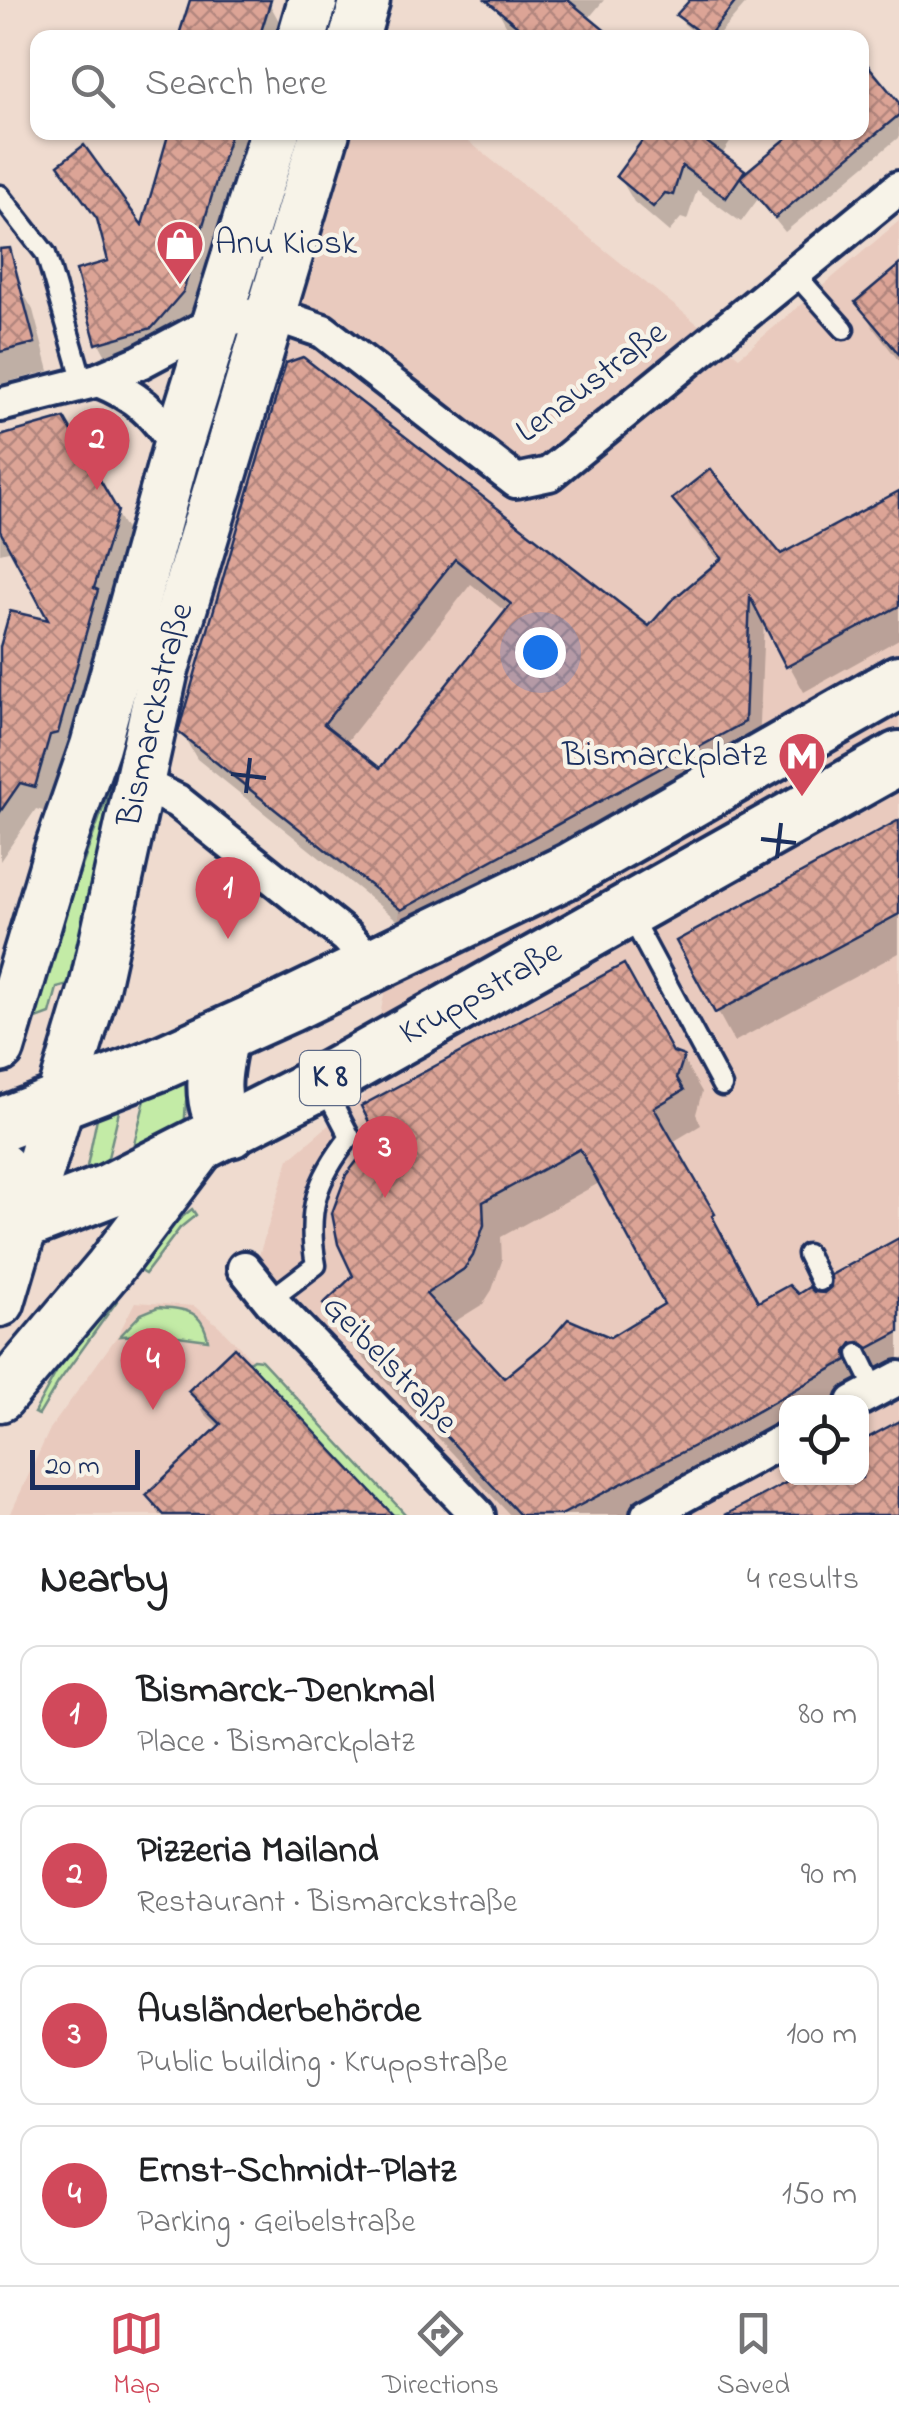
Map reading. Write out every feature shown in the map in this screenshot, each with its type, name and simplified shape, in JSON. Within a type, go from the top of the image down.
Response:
[{"type":"main road","points":[[304,30],[313,0]]},
{"type":"main road","points":[[356,30],[365,0]]},
{"type":"main road","name":"Bismarckstraße","points":[[0,1048],[95,746],[178,448],[272,140]]},
{"type":"main road","name":"Bismarckstraße","points":[[0,1302],[11,1228],[60,1102],[100,964],[164,668],[323,140]]},
{"type":"main road","name":"Kruppstraße","points":[[0,1124],[138,1073],[222,1036],[570,870],[899,682]]},
{"type":"main road","name":"Kruppstraße","points":[[11,1228],[110,1190],[322,1082],[899,758]]},
{"type":"main road","points":[[0,934],[58,854]]},
{"type":"main road","points":[[0,1397],[216,1138],[214,1097],[222,1036]]},
{"type":"main road","points":[[0,1168],[10,1185],[11,1228]]},
{"type":"street","name":"Lenaustraße","points":[[270,313],[323,330],[516,481],[549,474],[899,188]]},
{"type":"street","points":[[0,405],[90,381],[140,362],[219,320],[270,313]]},
{"type":"street","points":[[90,381],[144,404],[164,424],[178,448]]},
{"type":"street","points":[[138,782],[178,801],[334,926],[373,965]]},
{"type":"street","name":"Geibelstraße","points":[[244,1268],[270,1300],[478,1515]]},
{"type":"street","points":[[648,1515],[779,1444]]},
{"type":"lane","points":[[0,195],[46,254],[90,381]]},
{"type":"lane","points":[[796,274],[844,329]]},
{"type":"lane","points":[[629,913],[722,1086]]},
{"type":"lane","points":[[270,1300],[316,1265],[312,1244],[314,1199],[326,1168],[350,1138],[322,1082]]},
{"type":"lane","points":[[807,1254],[820,1281]]},
{"type":"lane","points":[[858,1354],[876,1390]]},
{"type":"shaded area","points":[[346,140],[467,140],[739,357],[899,221],[899,1515],[490,1515],[256,1265],[289,1159],[365,1094],[400,911],[176,730],[241,417],[274,309]]},
{"type":"shaded area","points":[[135,1302],[194,1306],[219,1326],[403,1515],[10,1515],[50,1429],[118,1335]]},
{"type":"green space","points":[[117,769],[121,777],[80,982],[57,988],[50,1014],[26,1023]]},
{"type":"green space","points":[[197,1078],[186,1101],[184,1131],[131,1155],[146,1096]]},
{"type":"green space","points":[[120,1107],[106,1166],[85,1176],[97,1118]]},
{"type":"green space","points":[[192,1209],[196,1215],[180,1228],[145,1274],[133,1267],[171,1226]]},
{"type":"green space","points":[[116,1296],[117,1301],[39,1415],[34,1413],[65,1356]]},
{"type":"green space","points":[[158,1307],[197,1316],[208,1340],[163,1334],[120,1336],[141,1314]]},
{"type":"green space","points":[[261,1360],[406,1515],[393,1515],[249,1362]]},
{"type":"building","points":[[190,0],[271,0],[262,30],[181,30]]},
{"type":"building","points":[[486,0],[568,0],[604,30],[522,30]]},
{"type":"building","points":[[690,0],[737,0],[713,30],[696,30],[676,15]]},
{"type":"building","points":[[869,67],[899,103],[899,115],[869,140]]},
{"type":"building","points":[[167,140],[229,140],[183,292],[152,328],[96,344],[76,270],[108,261],[97,219],[58,165],[84,145],[142,225]]},
{"type":"building","points":[[643,140],[704,140],[745,170],[726,198],[682,166],[673,195],[665,193],[653,207],[616,176]]},
{"type":"building","points":[[784,140],[869,140],[775,218],[740,177]]},
{"type":"building","points":[[10,248],[35,343],[0,352],[0,249]]},
{"type":"building","points":[[899,265],[899,354],[855,302]]},
{"type":"building","points":[[303,357],[649,626],[670,602],[722,558],[672,499],[710,469],[781,554],[899,491],[899,606],[786,667],[750,597],[745,722],[401,910],[178,732],[286,363]],"holes":[[[455,559],[511,604],[380,768],[324,724]]]},
{"type":"building","points":[[64,418],[118,511],[94,588],[98,590],[58,733],[50,735],[35,787],[20,783],[0,812],[0,647],[10,611],[48,620],[0,531],[0,436]]},
{"type":"building","points":[[899,820],[899,914],[715,1013],[676,941]]},
{"type":"building","points":[[624,964],[673,1052],[684,1056],[677,1078],[684,1090],[654,1108],[715,1214],[712,1216],[758,1302],[789,1285],[798,1294],[809,1287],[824,1293],[831,1287],[831,1275],[899,1238],[899,1332],[869,1348],[860,1342],[852,1343],[846,1352],[847,1360],[786,1395],[779,1395],[779,1399],[719,1433],[561,1515],[520,1515],[323,1304],[353,1276],[338,1244],[332,1213],[346,1175],[360,1157],[380,1144],[361,1106]],"holes":[[[580,1149],[664,1304],[610,1337],[568,1319],[548,1342],[504,1378],[426,1294],[464,1269],[473,1256],[484,1225],[483,1202]]]},
{"type":"building","points":[[234,1347],[393,1515],[164,1515],[146,1495],[221,1424],[188,1391]]},
{"type":"building","points":[[899,1421],[899,1515],[725,1515],[782,1485],[869,1485],[869,1437]]},
{"type":"place","name":"Anu Kiosk","points":[[180,286]]},
{"type":"place","name":"Pizzeria Mailand","points":[[97,490]]},
{"type":"place","name":"Bismarckplatz","points":[[802,798]]},
{"type":"place","name":"Bismarck-Denkmal","points":[[228,939]]},
{"type":"place","name":"Ausländerbehörde","points":[[385,1198]]},
{"type":"place","name":"Ernst-Schmidt-Platz","points":[[153,1410]]}]
